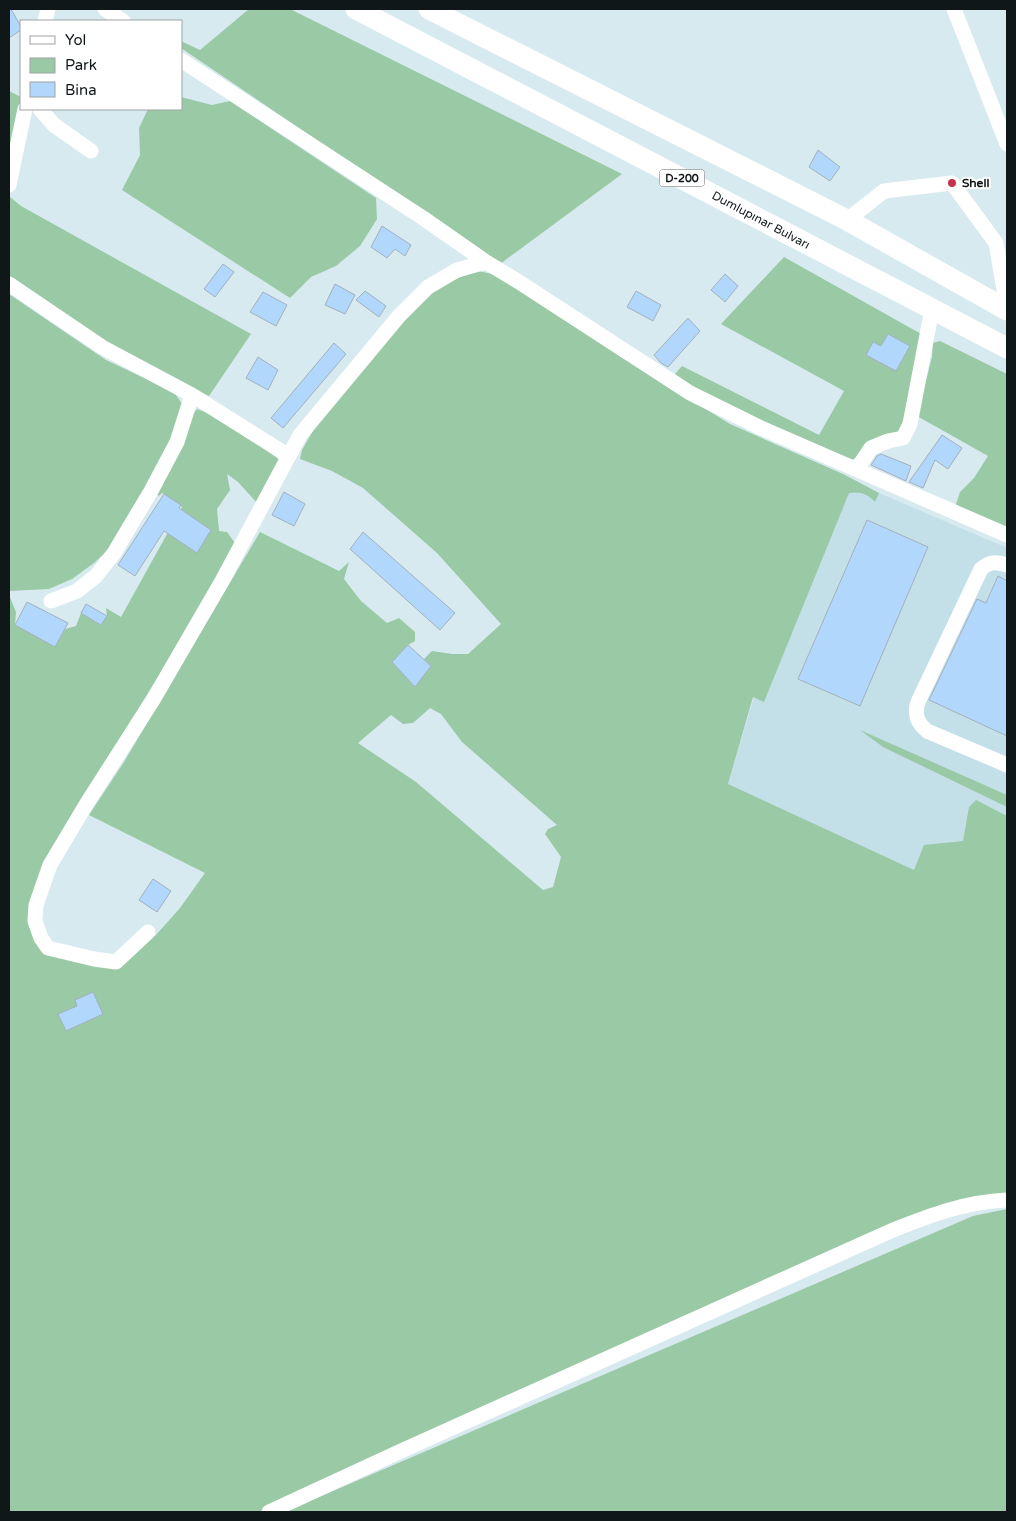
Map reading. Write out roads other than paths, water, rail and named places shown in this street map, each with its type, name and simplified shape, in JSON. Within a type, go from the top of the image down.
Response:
[{"type":"highway","name":"Dumlupınar Bulvarı","points":[[356,9],[1007,348]]},
{"type":"highway","points":[[429,9],[847,220],[1007,308]]},
{"type":"street","points":[[105,9],[122,20]]},
{"type":"street","points":[[954,9],[1007,144]]},
{"type":"street","points":[[182,61],[423,218],[486,262],[690,393],[759,427],[1007,535]]},
{"type":"street","points":[[9,185],[25,110]]},
{"type":"street","points":[[41,110],[54,125],[91,151]]},
{"type":"street","points":[[847,220],[884,191],[952,183],[996,243],[1007,308]]},
{"type":"street","points":[[148,932],[116,962],[74,955],[48,948],[41,938],[36,921],[36,905],[50,866],[87,802],[153,700],[222,581],[300,435],[399,316],[428,287],[457,270],[486,262]]},
{"type":"street","points":[[9,284],[102,348],[192,395],[289,456]]},
{"type":"street","points":[[857,469],[871,448],[888,441],[903,438],[910,424],[932,309]]},
{"type":"street","points":[[51,601],[77,590],[90,581],[114,553],[151,491],[177,442],[192,395]]},
{"type":"street","points":[[1007,565],[988,562],[981,568],[918,702],[916,710],[917,719],[927,731],[1007,765]]},
{"type":"street","points":[[269,1512],[893,1230],[966,1204],[1007,1200]]},
{"type":"place","name":"Shell","points":[[952,183]]}]
